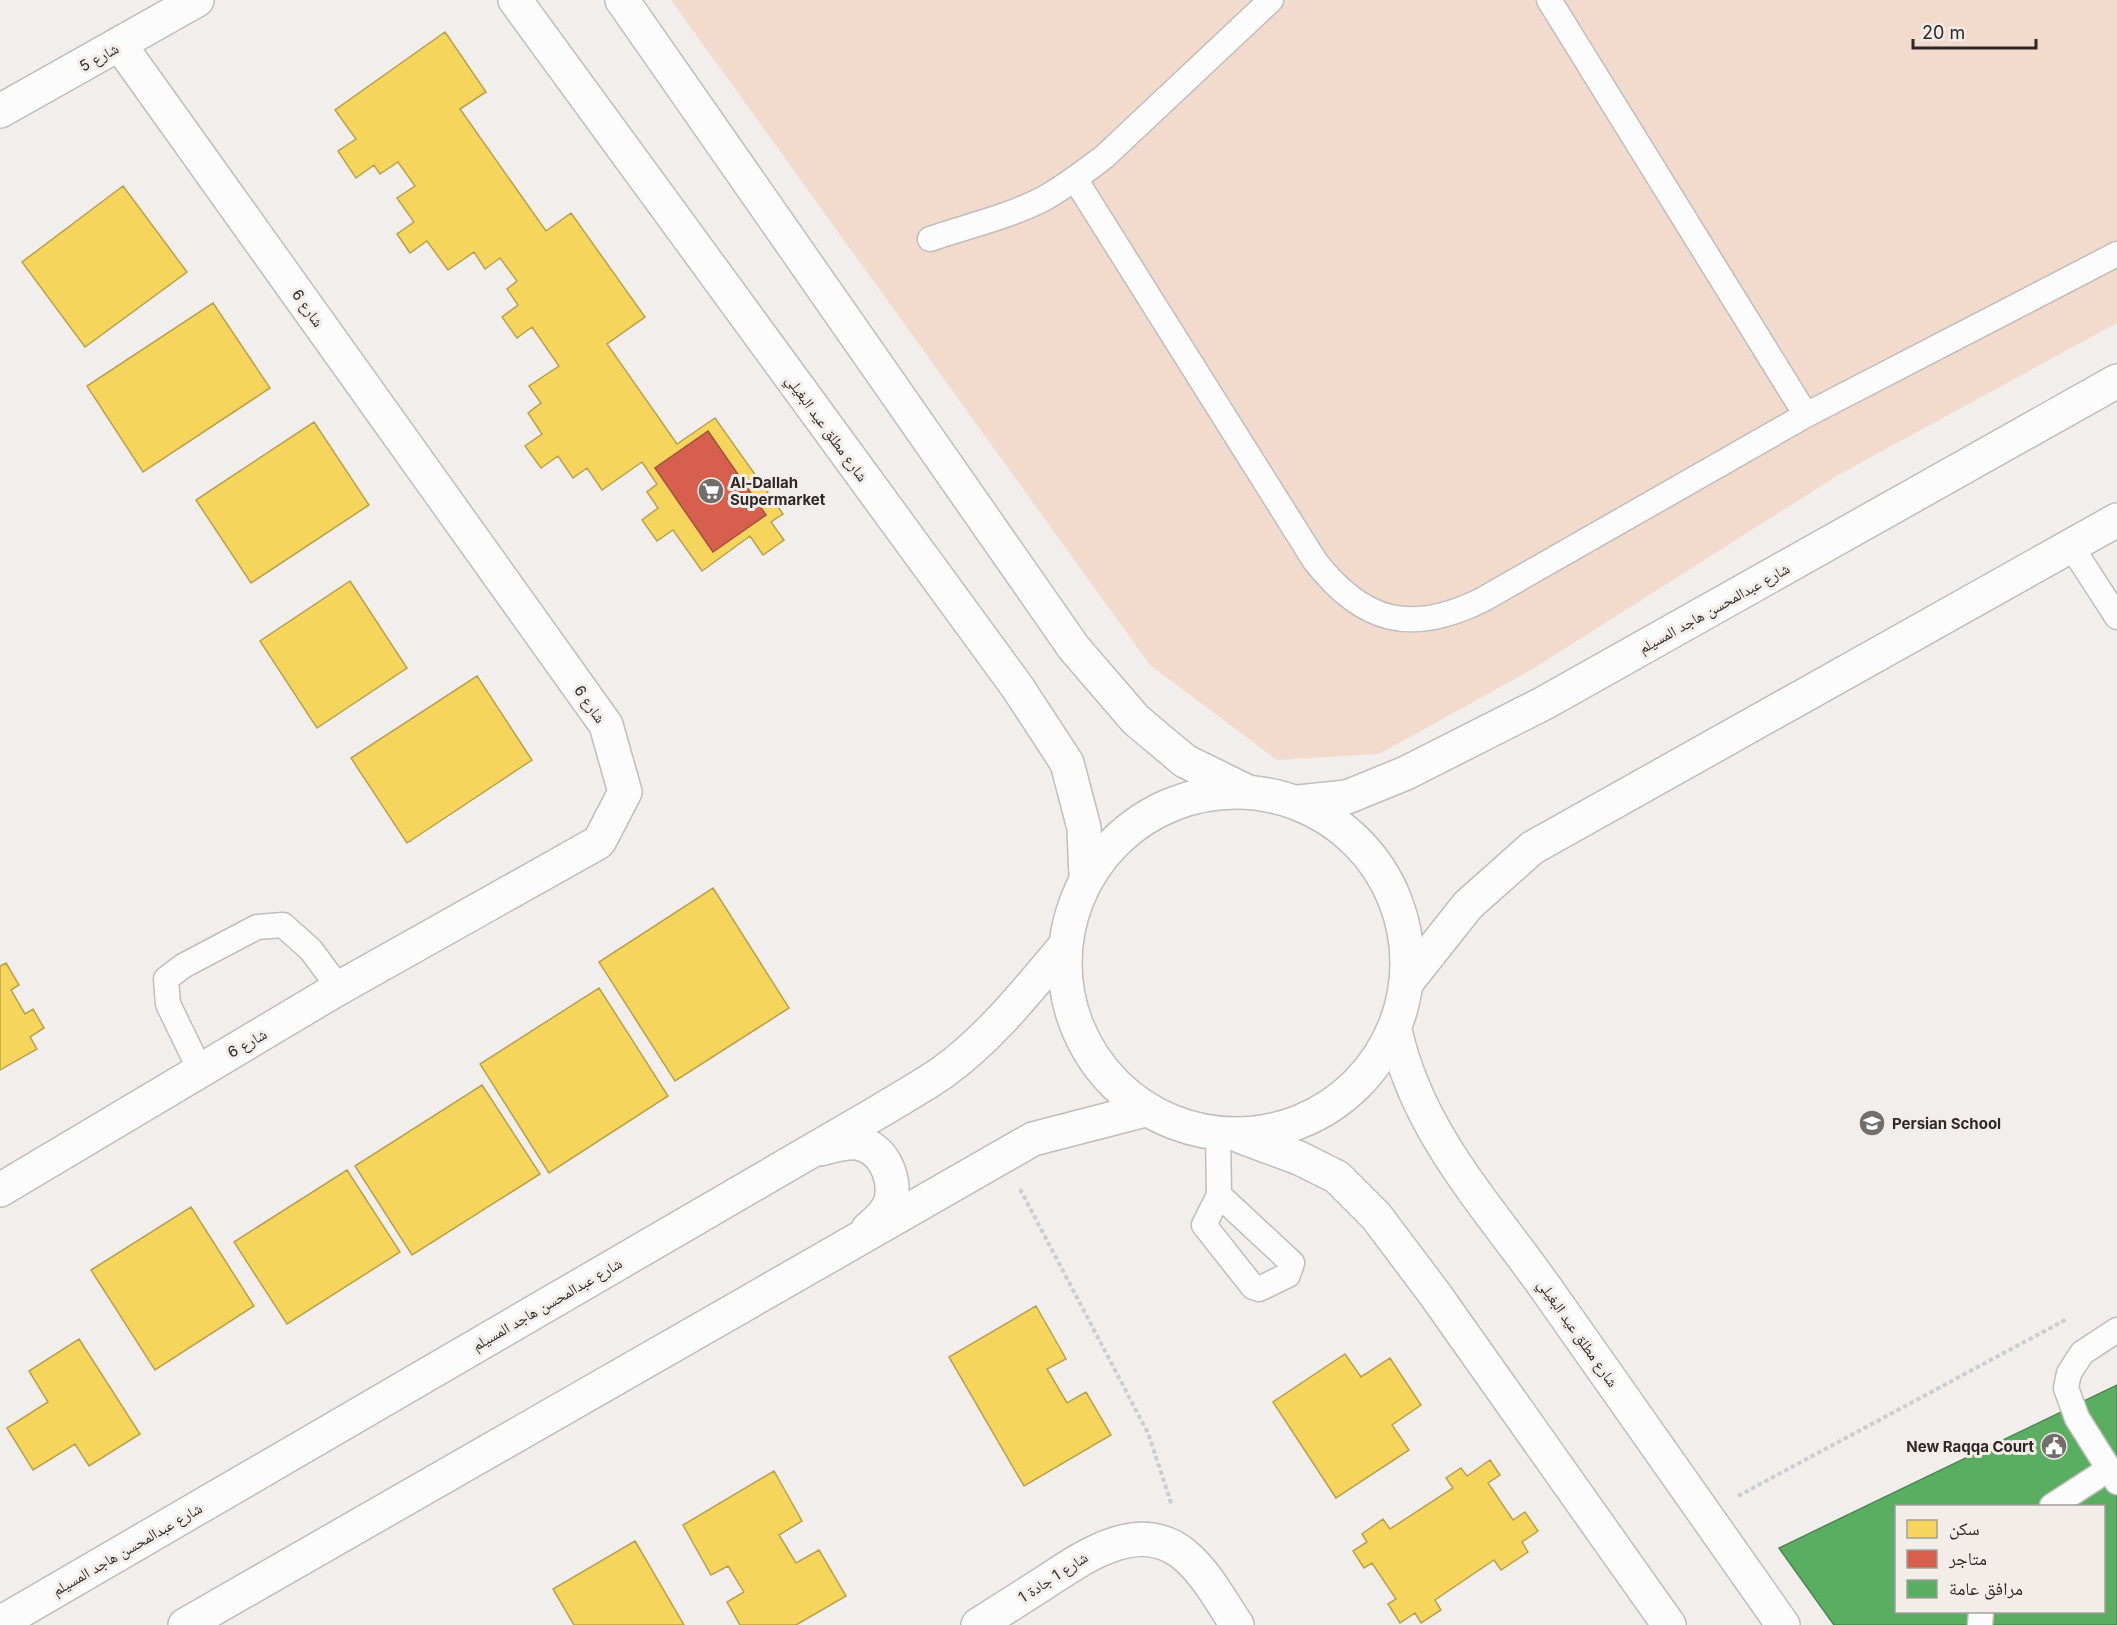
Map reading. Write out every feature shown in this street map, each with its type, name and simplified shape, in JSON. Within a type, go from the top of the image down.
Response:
[{"type":"street","name":"شارع 5","points":[[0,111],[197,0]]},
{"type":"street","name":"شارع مطلق عيد البغيلي","points":[[515,0],[1018,688],[1067,763],[1084,828],[1086,878]]},
{"type":"street","points":[[622,0],[1074,648],[1136,720],[1185,761],[1246,791]]},
{"type":"street","name":"شارع 6","points":[[0,1190],[339,988],[599,842],[625,792],[606,725],[120,45]]},
{"type":"street","name":"شارع عبدالمحسن هاجد المسيلم","points":[[1298,802],[1347,797],[1406,773],[1516,717],[2117,381]]},
{"type":"street","points":[[1407,982],[1468,905],[1532,848],[2117,520]]},
{"type":"street","points":[[1230,1135],[1289,1128],[1334,1106],[1370,1072],[1395,1030],[1407,982],[1404,926],[1383,874],[1346,831],[1298,802],[1246,791],[1198,795],[1153,812],[1115,840],[1086,878],[1072,912],[1064,947],[1067,995],[1082,1040],[1109,1080],[1145,1110],[1299,1158],[1337,1178],[1376,1216],[1434,1293],[1670,1625]]},
{"type":"street","name":"شارع عبدالمحسن هاجد المسيلم","points":[[0,1623],[942,1072],[973,1047],[1019,1001],[1064,947]]},
{"type":"street","name":"شارع مطلق عيد البغيلي","points":[[1395,1030],[1410,1083],[1443,1148],[1509,1235],[1783,1625]]},
{"type":"street","points":[[185,1625],[1034,1139],[1145,1110]]},
{"type":"street","points":[[807,1152],[859,1143],[874,1150],[887,1165],[892,1183],[891,1202],[882,1217],[846,1248]]},
{"type":"street","name":"شارع 1 جادة 1","points":[[978,1625],[1091,1552],[1123,1541],[1147,1540],[1166,1543],[1189,1558],[1237,1625]]},
{"type":"lane","points":[[930,239],[1009,213],[1043,199],[1075,179],[1104,157],[1271,0]]},
{"type":"lane","points":[[1549,0],[1806,415]]},
{"type":"lane","points":[[1075,179],[1315,561],[1335,586],[1360,606],[1390,617],[1422,620],[1454,614],[1806,415],[2117,254]]},
{"type":"lane","points":[[2071,546],[2117,616]]},
{"type":"lane","points":[[200,1070],[168,1004],[166,979],[183,966],[257,927],[284,925],[311,950],[339,988]]},
{"type":"lane","points":[[1219,1195],[1230,1135]]},
{"type":"lane","points":[[2054,1505],[2113,1475],[2077,1418],[2066,1388],[2068,1373],[2082,1353],[2117,1330]]},
{"type":"path","points":[[1003,1156],[1148,1433],[1189,1558]]},
{"type":"path","points":[[1706,1514],[2075,1315]]},
{"type":"shaded area","points":[[671,0],[2117,0],[2117,323],[1840,474],[1531,670],[1379,754],[1277,760],[1150,665]]},
{"type":"building: سكن","points":[[445,32],[486,92],[460,109],[546,231],[571,213],[645,317],[607,344],[677,444],[715,418],[783,514],[771,522],[784,540],[763,555],[750,536],[702,571],[673,530],[657,541],[642,520],[658,508],[647,492],[657,484],[642,462],[602,490],[587,468],[573,478],[558,456],[541,468],[525,446],[542,434],[528,413],[541,403],[529,386],[559,366],[532,327],[517,338],[502,317],[518,305],[507,289],[517,281],[500,258],[485,269],[474,252],[448,270],[427,241],[410,253],[397,234],[414,222],[397,198],[415,186],[398,162],[380,174],[374,165],[356,178],[338,151],[356,139],[335,110]]},
{"type":"building: سكن","points":[[123,186],[187,272],[85,347],[22,262]]},
{"type":"building: سكن","points":[[213,303],[270,388],[143,472],[87,386]]},
{"type":"building: سكن","points":[[314,422],[369,505],[251,583],[196,500]]},
{"type":"building: سكن","points":[[350,581],[407,668],[317,728],[260,641]]},
{"type":"building: سكن","points":[[477,676],[532,760],[407,843],[351,758]]},
{"type":"building: سكن","points":[[713,888],[789,1008],[675,1081],[599,962]]},
{"type":"building: سكن","points":[[6,963],[19,985],[11,990],[25,1014],[33,1009],[44,1028],[30,1037],[37,1049],[0,1070],[0,966]]},
{"type":"building: سكن","points":[[599,988],[668,1096],[549,1173],[480,1064]]},
{"type":"building: سكن","points":[[482,1085],[540,1174],[412,1255],[355,1166]]},
{"type":"building: سكن","points":[[347,1170],[400,1252],[287,1324],[234,1242]]},
{"type":"building: سكن","points":[[191,1207],[254,1306],[155,1370],[91,1270]]},
{"type":"building: سكن","points":[[1036,1306],[1066,1359],[1047,1369],[1067,1403],[1086,1392],[1111,1435],[1024,1486],[949,1357]]},
{"type":"building: سكن","points":[[79,1339],[140,1434],[89,1466],[75,1444],[33,1470],[7,1428],[48,1402],[29,1371]]},
{"type":"building: سكن","points":[[1345,1354],[1361,1377],[1390,1358],[1421,1405],[1392,1425],[1409,1450],[1336,1498],[1273,1402]]},
{"type":"building: سكن","points":[[1490,1460],[1500,1475],[1488,1483],[1513,1520],[1525,1512],[1538,1531],[1522,1542],[1528,1552],[1501,1570],[1494,1560],[1435,1600],[1441,1610],[1421,1623],[1415,1613],[1400,1623],[1388,1604],[1396,1599],[1372,1563],[1364,1568],[1353,1551],[1367,1542],[1362,1534],[1383,1519],[1390,1529],[1453,1488],[1446,1478],[1461,1468],[1467,1476]]},
{"type":"building: سكن","points":[[774,1471],[802,1521],[779,1535],[796,1563],[819,1550],[846,1596],[796,1625],[740,1625],[727,1602],[744,1592],[728,1566],[711,1575],[683,1525]]},
{"type":"building: سكن","points":[[635,1541],[684,1625],[574,1625],[553,1589]]},
{"type":"building: متاجر","name":"Al-Dallah Supermarket","points":[[708,431],[766,515],[713,552],[655,468]]},
{"type":"building: مرافق عامة","name":"New Raqqa Court","points":[[2117,1385],[2117,1625],[1834,1625],[1779,1548]]},
{"type":"place","name":"Al-Dallah Supermarket","points":[[711,491]]},
{"type":"place","name":"Persian School","points":[[1872,1123]]},
{"type":"place","name":"New Raqqa Court","points":[[2054,1446]]}]
